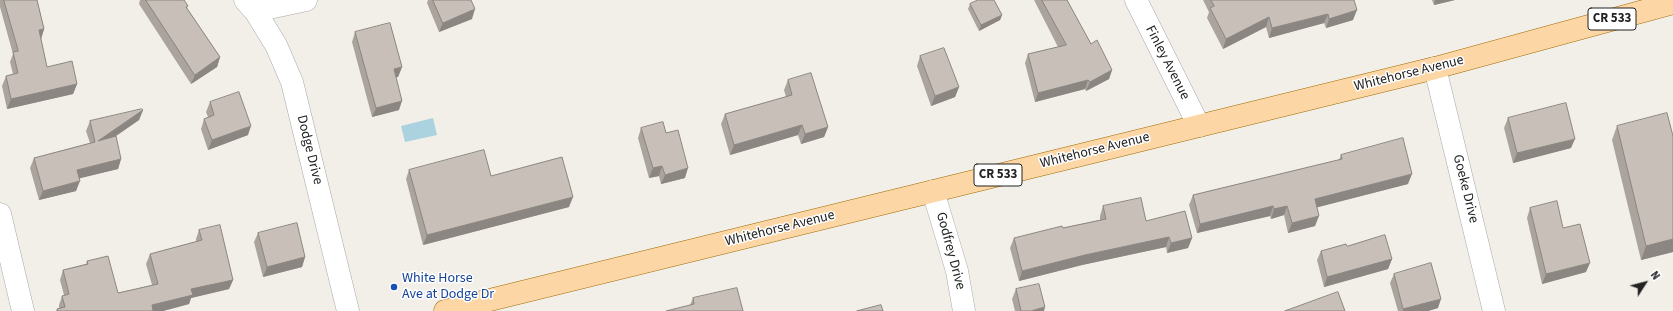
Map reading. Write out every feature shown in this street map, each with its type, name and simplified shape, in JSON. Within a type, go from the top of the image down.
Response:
[{"type":"main road","name":"Whitehorse Avenue","points":[[445,311],[1435,68],[1673,3]]},
{"type":"street","points":[[250,6],[306,0]]},
{"type":"street","name":"Finley Avenue","points":[[1136,0],[1199,126]]},
{"type":"street","name":"Dodge Drive","points":[[250,6],[276,45],[292,82],[348,311]]},
{"type":"street","name":"Goeke Drive","points":[[1435,68],[1494,311]]},
{"type":"street","name":"Godfrey Drive","points":[[933,191],[957,271],[964,311]]},
{"type":"street","points":[[0,214],[23,311]]},
{"type":"water","points":[[433,118],[437,135],[405,142],[401,126]]},
{"type":"building","points":[[4,0],[37,0],[44,29],[39,30],[47,67],[72,61],[77,84],[11,99],[6,76],[18,73],[13,52],[18,51]]},
{"type":"building","points":[[146,0],[184,0],[188,6],[186,7],[220,57],[195,75]]},
{"type":"building","points":[[433,0],[471,0],[475,9],[443,23]]},
{"type":"building","points":[[978,0],[994,0],[1002,15],[981,25],[970,4]]},
{"type":"building","points":[[1042,0],[1067,0],[1091,44],[1097,40],[1112,70],[1090,82],[1088,80],[1038,93],[1028,54],[1066,45]]},
{"type":"building","points":[[1211,0],[1354,0],[1357,10],[1329,19],[1328,14],[1272,28],[1269,17],[1226,39],[1210,8],[1214,6]]},
{"type":"building","points":[[390,23],[402,67],[394,69],[402,101],[376,108],[355,32]]},
{"type":"building","points":[[944,48],[959,87],[935,96],[920,56]]},
{"type":"building","points":[[811,73],[828,127],[805,134],[802,125],[734,145],[725,114],[792,95],[788,80]]},
{"type":"building","points":[[239,92],[251,126],[212,140],[204,119],[214,115],[210,102]]},
{"type":"building","points":[[1566,103],[1575,139],[1517,153],[1508,118]]},
{"type":"building","points":[[143,110],[98,141],[116,136],[121,159],[77,170],[80,181],[43,191],[34,158],[95,142],[90,121]]},
{"type":"building","points":[[1667,113],[1673,136],[1673,239],[1646,246],[1617,126]]},
{"type":"building","points":[[663,122],[666,133],[678,130],[688,168],[665,175],[662,166],[653,168],[641,128]]},
{"type":"building","points":[[1403,138],[1412,174],[1315,199],[1319,216],[1292,223],[1287,206],[1274,209],[1273,206],[1200,224],[1193,195],[1342,159],[1341,155]]},
{"type":"building","points":[[484,150],[491,176],[562,157],[573,197],[427,235],[409,170]]},
{"type":"building","points":[[1141,198],[1146,221],[1185,211],[1192,238],[1171,243],[1169,237],[1085,255],[1022,271],[1014,238],[1062,226],[1063,228],[1106,219],[1103,206]]},
{"type":"building","points":[[1557,201],[1563,228],[1580,224],[1590,263],[1546,274],[1530,208]]},
{"type":"building","points":[[297,223],[305,257],[267,267],[258,233]]},
{"type":"building","points":[[220,225],[233,280],[191,289],[193,295],[152,305],[153,311],[58,311],[57,309],[65,307],[62,296],[69,294],[63,270],[88,264],[87,261],[108,256],[118,293],[158,284],[150,254],[202,240],[199,230]]},
{"type":"building","points":[[1385,235],[1392,259],[1327,277],[1321,251],[1346,244],[1347,246]]},
{"type":"building","points":[[1431,263],[1441,299],[1403,309],[1394,274]]},
{"type":"building","points":[[1039,284],[1045,307],[1031,311],[1021,311],[1016,289]]},
{"type":"building","points":[[737,288],[743,311],[666,311],[694,304],[693,298]]},
{"type":"building","points":[[1338,292],[1345,311],[1285,311]]},
{"type":"building","points":[[881,305],[883,311],[857,311]]},
{"type":"place","name":"White Horse Ave at Dodge Dr","points":[[394,287]]}]
